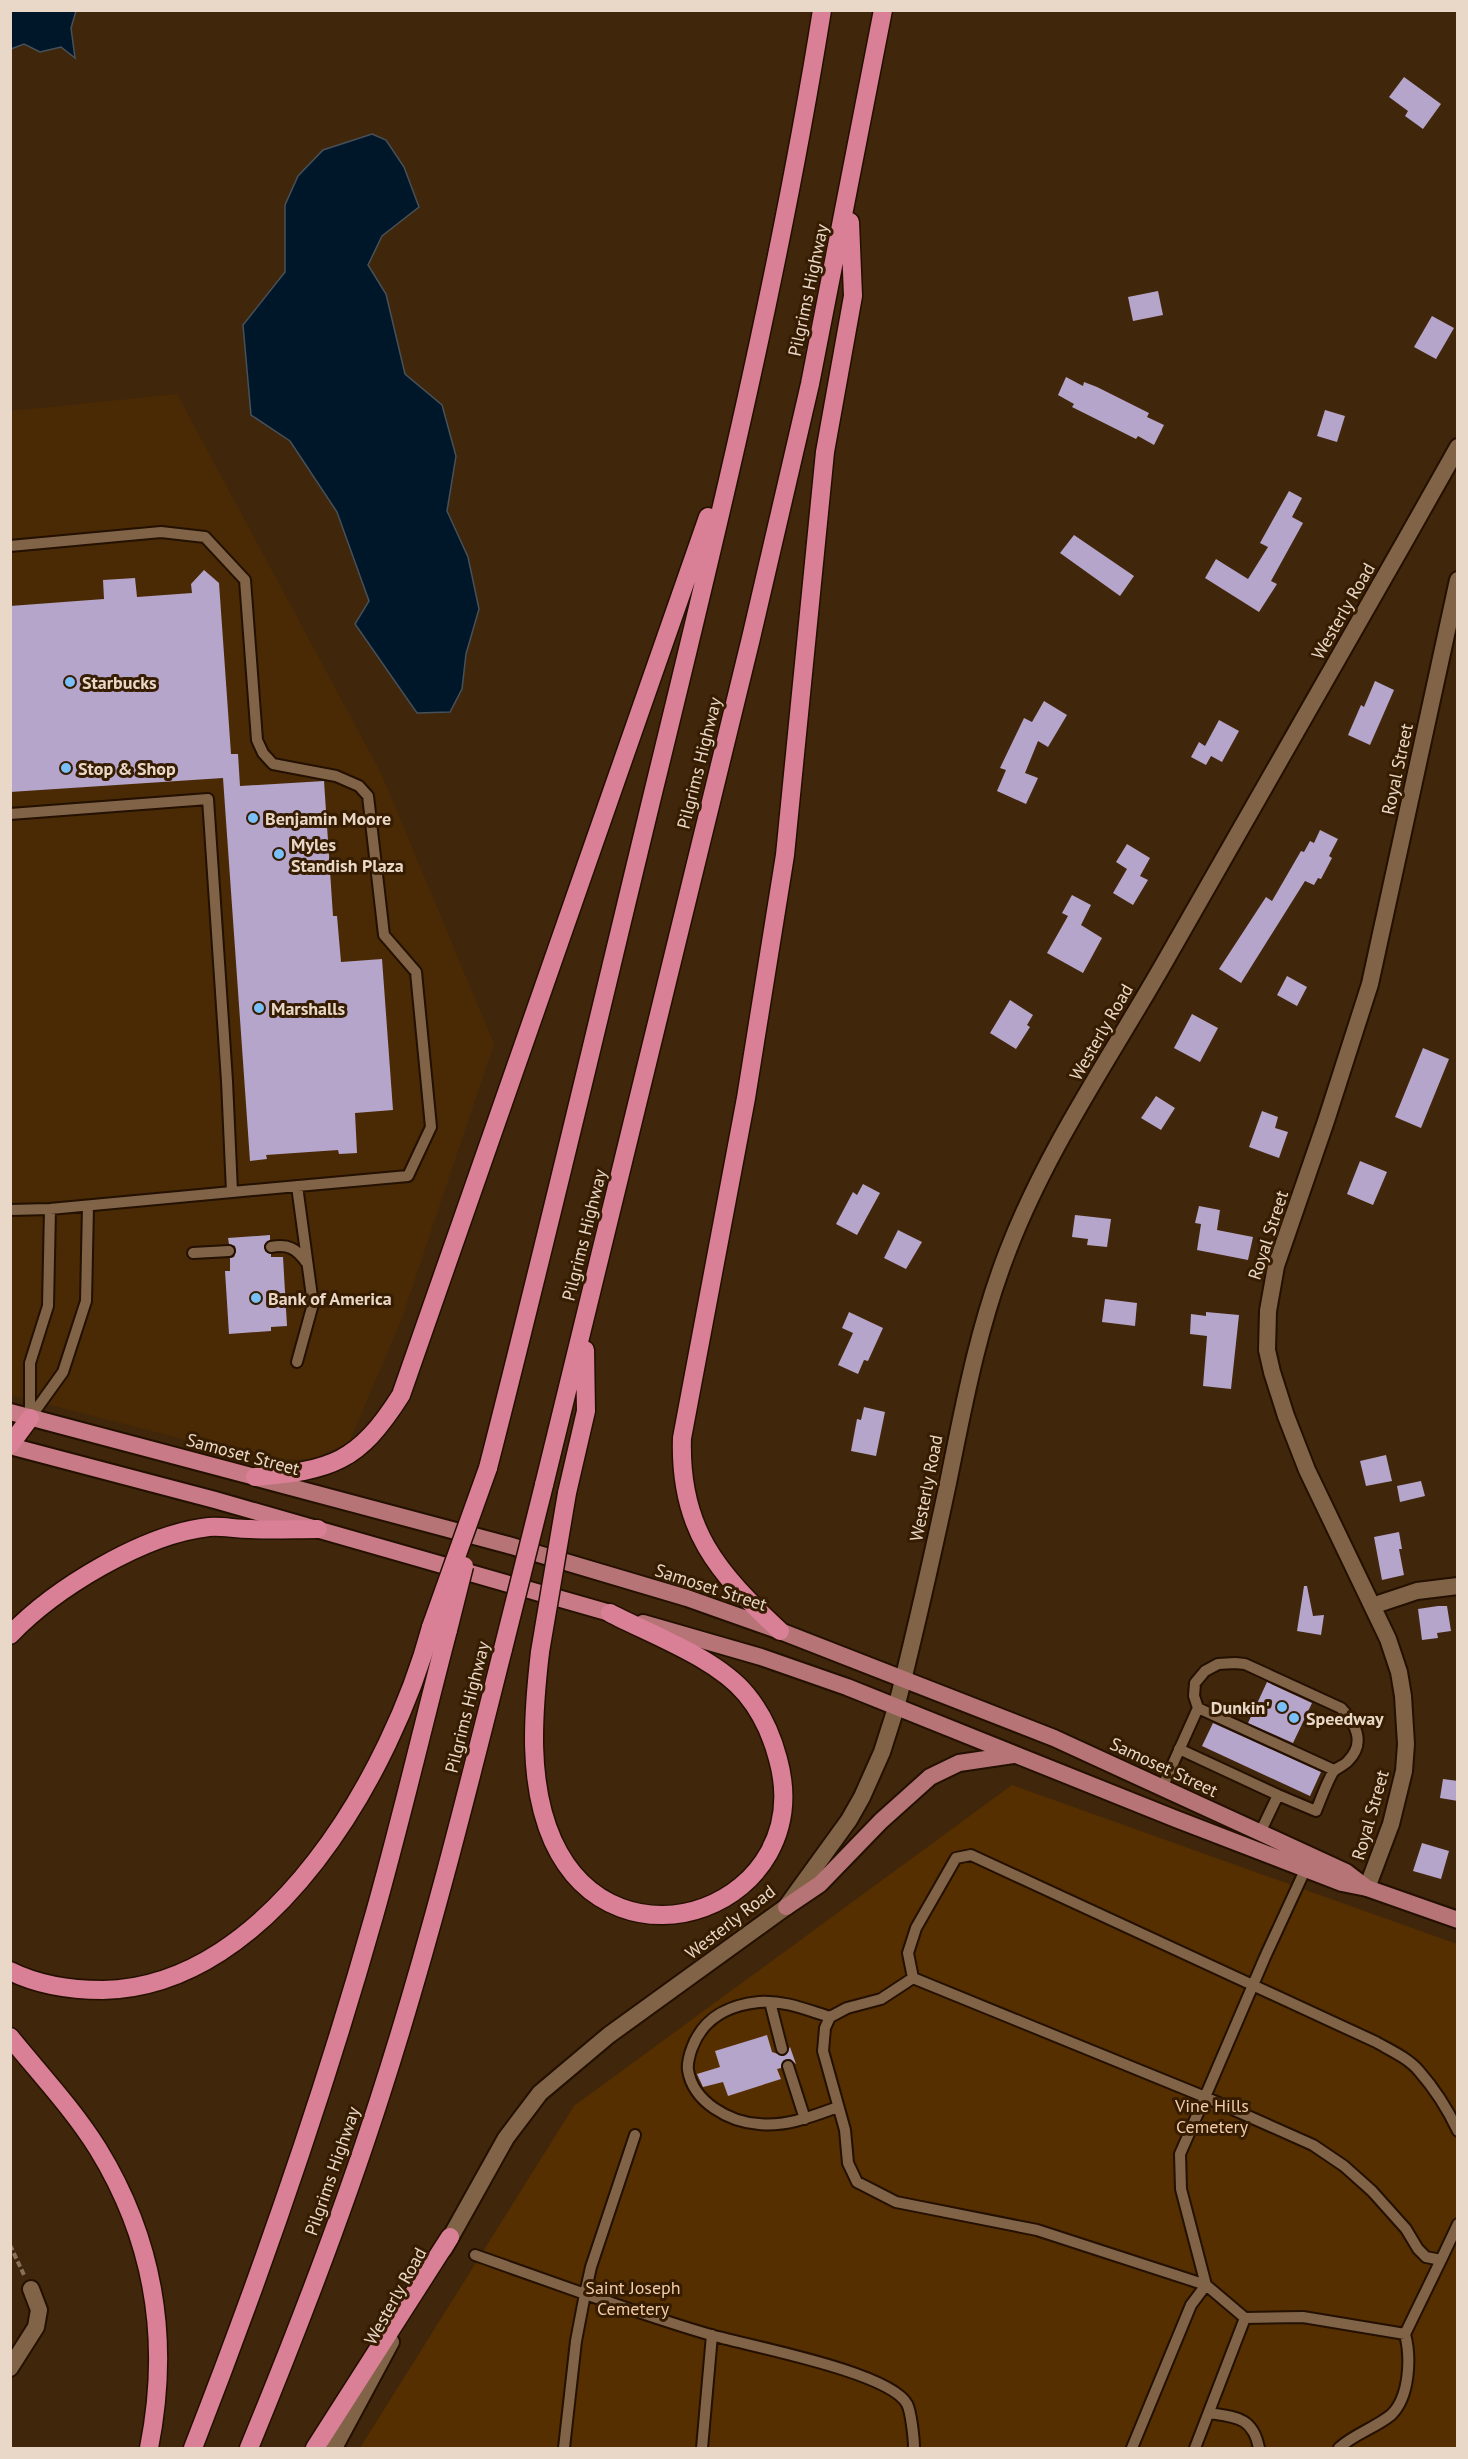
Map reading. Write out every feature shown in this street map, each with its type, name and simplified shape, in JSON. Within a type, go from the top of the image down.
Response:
[{"type":"highway","name":"Pilgrims Highway","points":[[193,2448],[234,2342],[306,2140],[374,1915],[439,1628],[488,1468],[545,1246],[588,1057],[684,666],[739,427],[809,92],[822,10]]},
{"type":"highway","name":"Pilgrims Highway","points":[[249,2448],[303,2319],[379,2100],[447,1872],[585,1323],[759,603],[810,384],[883,10]]},
{"type":"highway","points":[[780,1631],[734,1586],[700,1537],[685,1492],[681,1469],[682,1438],[746,1098],[785,855],[825,452],[853,296],[849,193]]},
{"type":"highway","points":[[255,1477],[305,1472],[345,1458],[368,1440],[386,1419],[401,1395],[739,427]]},
{"type":"highway","points":[[585,1323],[585,1411],[567,1493],[540,1652],[535,1721],[535,1759],[540,1791],[552,1839],[575,1877],[603,1900],[636,1913],[653,1916],[689,1913],[726,1899],[746,1884],[760,1868],[773,1846],[782,1820],[784,1798],[782,1774],[775,1746],[763,1720],[746,1694],[715,1666],[610,1614]]},
{"type":"highway","name":"Samoset Street","points":[[10,1412],[255,1477]]},
{"type":"highway","points":[[10,1445],[30,1418]]},
{"type":"highway","name":"Samoset Street","points":[[10,1445],[318,1529],[610,1614]]},
{"type":"highway","points":[[10,1635],[36,1611],[91,1573],[139,1549],[170,1537],[206,1527],[224,1526],[246,1529],[318,1529]]},
{"type":"highway","points":[[10,1971],[41,1983],[78,1990],[117,1989],[154,1983],[188,1970],[249,1929],[290,1892],[326,1849],[357,1802],[376,1770],[439,1628]]},
{"type":"highway","points":[[10,2037],[98,2149],[135,2223],[149,2271],[156,2313],[159,2361],[157,2408],[149,2448]]},
{"type":"highway","points":[[315,2448],[450,2237]]},
{"type":"main road","name":"Samoset Street","points":[[255,1477],[519,1549],[687,1598],[780,1631],[1017,1722],[1346,1872],[1367,1888]]},
{"type":"main road","name":"Samoset Street","points":[[610,1614],[761,1657],[847,1687],[1342,1883],[1367,1888],[1458,1920]]},
{"type":"main road","points":[[786,1907],[820,1884],[881,1821],[930,1777],[959,1763],[1018,1755]]},
{"type":"street","name":"Westerly Road","points":[[334,2448],[507,2136],[540,2093],[609,2036],[786,1907],[849,1820],[862,1797],[882,1752],[896,1708],[933,1553],[976,1350],[1003,1264],[1023,1215],[1108,1057],[1458,447]]},
{"type":"street","name":"Royal Street","points":[[1367,1888],[1385,1844],[1404,1771],[1406,1744],[1404,1704],[1399,1672],[1388,1639],[1307,1470],[1286,1416],[1267,1350],[1268,1311],[1276,1266],[1370,984],[1458,580]]},
{"type":"street","points":[[1372,1606],[1417,1591],[1458,1586]]},
{"type":"street","points":[[10,2368],[36,2327],[39,2310],[31,2289]]},
{"type":"lane","points":[[10,546],[161,532],[205,537],[245,580],[257,740],[263,753],[273,764],[336,776],[359,786],[368,796],[384,935],[416,972],[431,1127],[408,1176],[88,1206],[10,1210]]},
{"type":"lane","points":[[10,814],[208,799],[232,1192]]},
{"type":"lane","points":[[297,1186],[313,1304],[297,1362]]},
{"type":"lane","points":[[30,1418],[63,1372],[86,1301],[88,1206]]},
{"type":"lane","points":[[30,1418],[30,1363],[48,1306],[50,1209]]},
{"type":"lane","points":[[271,1247],[290,1246],[298,1251],[308,1265]]},
{"type":"lane","points":[[193,1253],[229,1251]]},
{"type":"lane","points":[[1179,1749],[1316,1812],[1334,1770],[1346,1764],[1354,1755],[1359,1738],[1352,1720],[1341,1708],[1256,1669],[1235,1663],[1218,1664],[1205,1671],[1195,1683],[1194,1696],[1198,1708],[1240,1731],[1306,1761],[1334,1770]]},
{"type":"lane","points":[[1162,1788],[1198,1708]]},
{"type":"lane","points":[[1222,1769],[1227,1758]]},
{"type":"lane","points":[[1245,1779],[1250,1768]]},
{"type":"lane","points":[[1267,1790],[1272,1778]]},
{"type":"lane","points":[[1260,1833],[1283,1797],[1293,1788]]},
{"type":"lane","points":[[912,1977],[908,1953],[916,1928],[956,1858],[971,1855],[1376,2042],[1401,2056],[1419,2070],[1458,2131]]},
{"type":"lane","points":[[1206,2285],[1181,2189],[1180,2154],[1306,1868]]},
{"type":"lane","points":[[912,1977],[881,1999],[847,2008],[830,2017],[825,2028],[823,2051],[845,2130],[848,2163],[857,2182],[896,2202],[1037,2230],[1206,2285],[1245,2318],[1303,2317],[1405,2334]]},
{"type":"lane","points":[[912,1977],[1206,2097],[1313,2145],[1329,2155],[1372,2191],[1406,2229],[1418,2249],[1426,2257],[1441,2260]]},
{"type":"lane","points":[[830,2017],[783,2003],[770,2002],[730,2007],[711,2019],[698,2032],[691,2051],[688,2069],[702,2098],[733,2119],[759,2124],[805,2119],[838,2107]]},
{"type":"lane","points":[[770,2002],[782,2049]]},
{"type":"lane","points":[[788,2066],[805,2119]]},
{"type":"lane","points":[[564,2448],[576,2341],[591,2267],[634,2135]]},
{"type":"lane","points":[[1339,2448],[1390,2415],[1399,2405],[1410,2368],[1405,2334],[1458,2224]]},
{"type":"lane","points":[[475,2255],[711,2335],[850,2372],[877,2382],[898,2395],[907,2404],[914,2448]]},
{"type":"lane","points":[[1132,2448],[1191,2305],[1206,2285]]},
{"type":"lane","points":[[1195,2448],[1245,2318]]},
{"type":"lane","points":[[702,2448],[711,2335]]},
{"type":"lane","points":[[1209,2413],[1234,2416],[1249,2424],[1256,2435],[1258,2448]]},
{"type":"path","points":[[10,2245],[31,2289]]},
{"type":"shaded area","name":"Myles Standish Plaza","points":[[177,394],[382,775],[494,1044],[402,1318],[349,1443],[311,1459],[265,1460],[11,1395],[10,411]]},
{"type":"green space","name":"Vine Hills Cemetery","points":[[1012,1785],[1457,1944],[1457,2448],[360,2448],[574,2106]]},
{"type":"water","points":[[11,10],[76,11],[71,28],[75,58],[61,47],[40,52],[24,44],[11,49]]},
{"type":"water","points":[[372,134],[386,140],[404,167],[419,207],[382,236],[368,265],[386,294],[405,374],[442,405],[456,456],[447,511],[468,557],[479,609],[466,654],[462,689],[450,712],[417,713],[355,624],[369,601],[337,512],[290,441],[251,415],[243,325],[285,272],[285,205],[298,176],[323,150]]},
{"type":"building","points":[[1404,77],[1441,104],[1423,129],[1405,116],[1408,111],[1389,97]]},
{"type":"building","points":[[1158,291],[1163,315],[1133,321],[1128,297]]},
{"type":"building","points":[[1432,316],[1454,328],[1436,359],[1414,347]]},
{"type":"building","points":[[1066,377],[1083,386],[1084,382],[1097,387],[1149,413],[1147,417],[1164,425],[1154,445],[1138,436],[1136,439],[1072,407],[1074,404],[1058,395]]},
{"type":"building","points":[[1325,410],[1345,416],[1337,442],[1317,436]]},
{"type":"building","points":[[1289,491],[1302,498],[1292,517],[1303,523],[1271,581],[1277,584],[1259,612],[1205,578],[1216,559],[1248,579],[1268,547],[1260,543]]},
{"type":"building","points":[[1074,535],[1134,576],[1120,596],[1060,553]]},
{"type":"building","name":"Myles Standish Plaza","points":[[204,570],[219,583],[231,754],[238,754],[240,786],[324,781],[333,916],[337,916],[341,962],[382,959],[393,1110],[355,1113],[357,1153],[339,1154],[338,1150],[266,1155],[267,1159],[250,1161],[223,778],[10,792],[10,606],[104,599],[103,580],[135,578],[137,597],[192,593],[191,584]]},
{"type":"building","points":[[1375,681],[1394,690],[1370,745],[1348,735]]},
{"type":"building","points":[[1044,701],[1067,715],[1048,747],[1038,741],[1025,773],[1038,778],[1026,804],[997,791],[1006,770],[1000,768],[1024,718],[1032,722]]},
{"type":"building","points":[[1219,720],[1239,731],[1222,762],[1211,756],[1206,765],[1191,757],[1199,742],[1205,746]]},
{"type":"building","points":[[1320,830],[1338,839],[1329,856],[1332,858],[1321,879],[1318,878],[1314,885],[1305,881],[1241,983],[1219,969],[1266,897],[1272,901],[1301,851],[1304,852],[1310,841],[1314,843]]},
{"type":"building","points":[[1127,844],[1150,858],[1140,876],[1148,880],[1133,905],[1113,893],[1127,869],[1116,862]]},
{"type":"building","points":[[1072,895],[1091,905],[1081,925],[1102,938],[1083,973],[1047,953],[1068,916],[1062,913]]},
{"type":"building","points":[[1287,976],[1307,987],[1297,1006],[1277,995]]},
{"type":"building","points":[[1010,1000],[1033,1015],[1027,1025],[1030,1027],[1016,1049],[990,1033]]},
{"type":"building","points":[[1192,1014],[1218,1028],[1200,1062],[1174,1048]]},
{"type":"building","points":[[1423,1048],[1449,1059],[1421,1128],[1395,1117]]},
{"type":"building","points":[[1156,1096],[1175,1108],[1161,1130],[1141,1118]]},
{"type":"building","points":[[1262,1111],[1278,1117],[1275,1128],[1288,1132],[1279,1158],[1249,1147]]},
{"type":"building","points":[[1360,1161],[1387,1172],[1373,1205],[1347,1194]]},
{"type":"building","points":[[863,1184],[880,1193],[857,1235],[836,1224],[853,1192],[857,1195]]},
{"type":"building","points":[[1199,1206],[1220,1210],[1217,1230],[1253,1237],[1248,1260],[1197,1250],[1201,1224],[1195,1223]]},
{"type":"building","points":[[1075,1215],[1111,1219],[1107,1247],[1087,1245],[1088,1239],[1072,1237]]},
{"type":"building","points":[[898,1230],[922,1242],[906,1269],[884,1258]]},
{"type":"building","name":"Bank of America","points":[[270,1235],[270,1240],[264,1245],[265,1251],[271,1254],[271,1257],[283,1257],[287,1326],[271,1327],[271,1331],[229,1334],[225,1271],[230,1271],[230,1258],[234,1257],[236,1251],[235,1246],[229,1244],[228,1238]]},
{"type":"building","points":[[1105,1299],[1137,1303],[1135,1326],[1102,1322]]},
{"type":"building","points":[[849,1312],[883,1328],[868,1361],[864,1360],[858,1374],[838,1365],[853,1333],[842,1328]]},
{"type":"building","points":[[1206,1312],[1239,1315],[1231,1389],[1203,1386],[1207,1336],[1190,1334],[1191,1314],[1206,1316]]},
{"type":"building","points":[[864,1407],[885,1412],[876,1456],[851,1451],[857,1419],[861,1420]]},
{"type":"building","points":[[1386,1455],[1392,1481],[1366,1486],[1360,1461]]},
{"type":"building","points":[[1421,1481],[1425,1496],[1400,1502],[1397,1486]]},
{"type":"building","points":[[1399,1532],[1402,1549],[1399,1549],[1404,1575],[1382,1580],[1374,1537]]},
{"type":"building","points":[[1304,1586],[1307,1586],[1313,1616],[1324,1615],[1321,1635],[1297,1631]]},
{"type":"building","points":[[1447,1606],[1451,1631],[1437,1633],[1438,1638],[1422,1640],[1418,1609]]},
{"type":"building","points":[[1267,1682],[1312,1703],[1293,1743],[1248,1723]]},
{"type":"building","points":[[1213,1723],[1321,1772],[1310,1796],[1202,1746]]},
{"type":"building","points":[[1443,1779],[1458,1781],[1458,1801],[1440,1798]]},
{"type":"building","points":[[1422,1843],[1449,1851],[1441,1879],[1413,1871]]},
{"type":"building","points":[[767,2035],[772,2052],[784,2056],[790,2047],[796,2064],[790,2059],[783,2061],[781,2068],[777,2069],[781,2079],[728,2096],[723,2082],[703,2087],[697,2074],[720,2067],[715,2051]]},
{"type":"place","name":"Starbucks","points":[[70,682]]},
{"type":"place","name":"Stop & Shop","points":[[66,768]]},
{"type":"place","name":"Benjamin Moore","points":[[253,818]]},
{"type":"place","name":"Myles Standish Plaza","points":[[279,854]]},
{"type":"place","name":"Marshalls","points":[[259,1008]]},
{"type":"place","name":"Bank of America","points":[[256,1298]]},
{"type":"place","name":"Dunkin'","points":[[1282,1707]]},
{"type":"place","name":"Speedway","points":[[1294,1718]]},
{"type":"park label","name":"Saint Joseph Cemetery","points":[[633,2297]]}]
